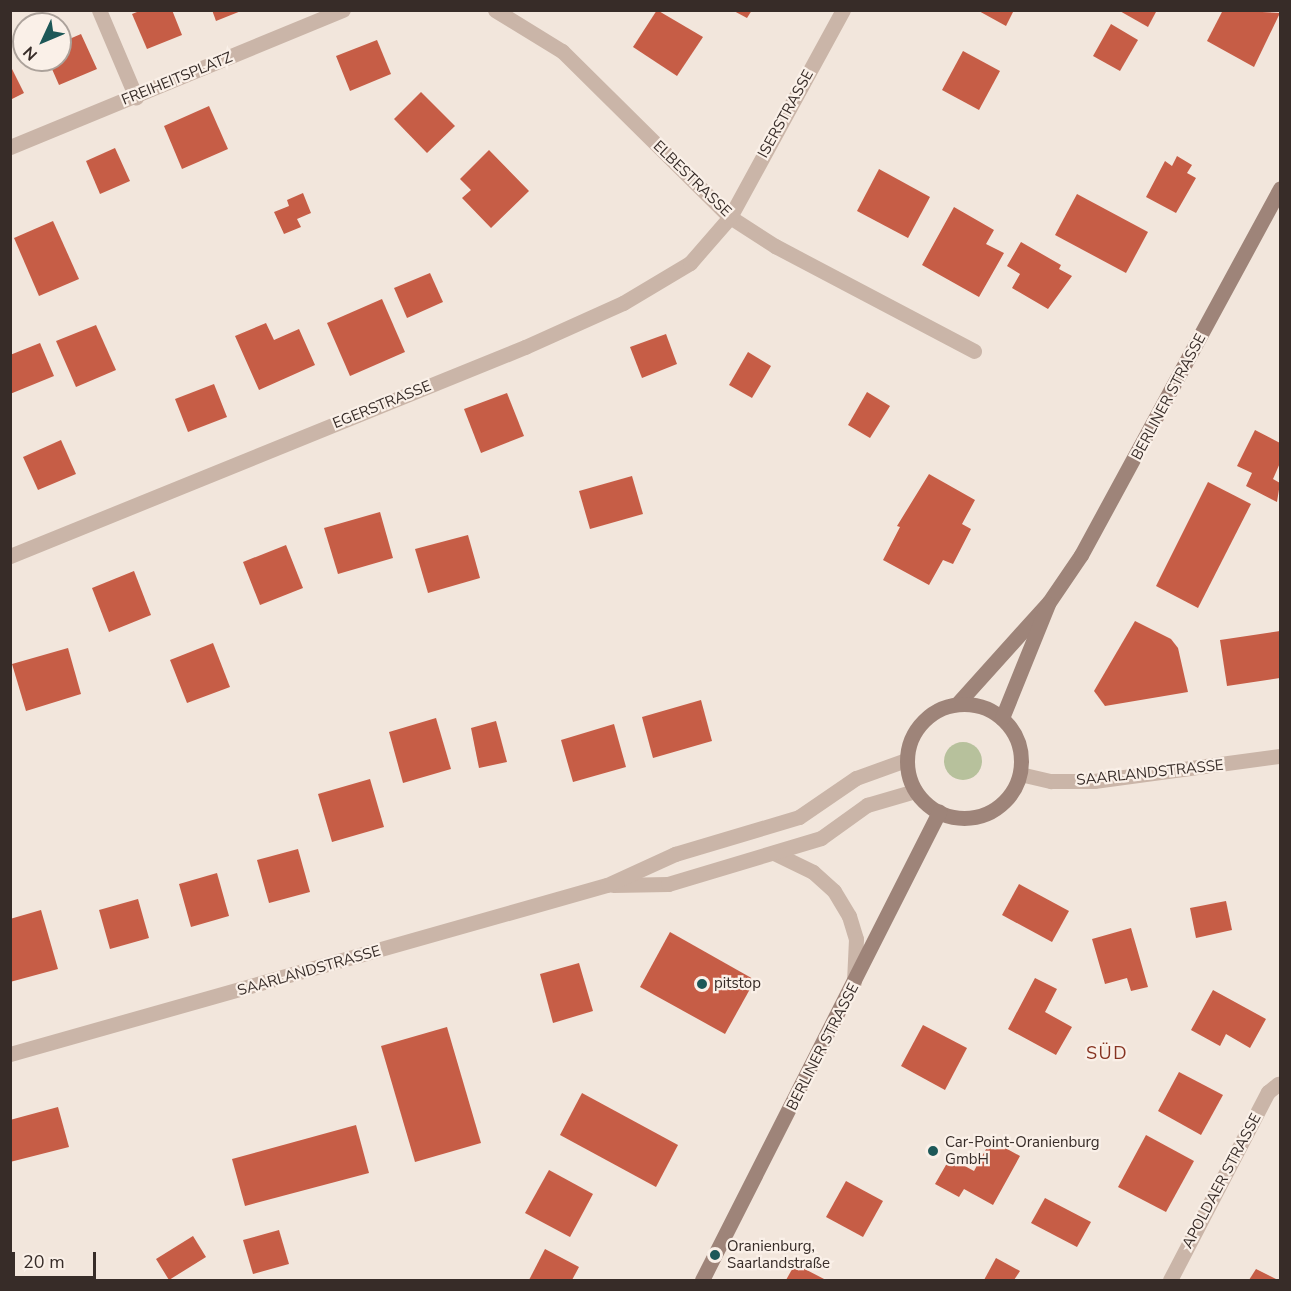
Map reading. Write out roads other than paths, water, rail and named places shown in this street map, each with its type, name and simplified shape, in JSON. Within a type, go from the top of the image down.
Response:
[{"type":"main road","name":"BERLINER STRASSE","points":[[957,704],[1049,602],[1081,555],[1157,421],[1281,188]]},
{"type":"main road","name":"BERLINER STRASSE","points":[[1002,718],[1049,602]]},
{"type":"main road","points":[[957,704],[981,707],[1002,718],[1018,744],[1020,774],[1013,790],[988,813],[955,818],[939,812],[915,791],[906,760],[916,729],[927,716],[957,704]]},
{"type":"main road","name":"BERLINER STRASSE","points":[[702,1281],[854,988],[939,812]]},
{"type":"street","points":[[99,10],[136,97]]},
{"type":"street","name":"FREIHEITSPLATZ","points":[[10,147],[343,10]]},
{"type":"street","name":"ELBESTRASSE","points":[[495,10],[562,51],[730,217],[775,246],[974,351]]},
{"type":"street","name":"ISERSTRASSE","points":[[730,217],[843,10]]},
{"type":"street","name":"EGERSTRASSE","points":[[10,556],[525,347],[623,303],[690,263],[730,217]]},
{"type":"street","name":"SAARLANDSTRASSE","points":[[1020,774],[1051,781],[1094,781],[1281,756]]},
{"type":"street","name":"SAARLANDSTRASSE","points":[[10,1054],[607,885],[675,854],[799,817],[856,778],[906,760]]},
{"type":"street","name":"SAARLANDSTRASSE","points":[[607,885],[668,884],[774,853],[821,838],[867,805],[915,791]]},
{"type":"street","points":[[774,853],[813,872],[834,891],[849,916],[856,939],[854,988]]},
{"type":"street","points":[[1279,1085],[1281,1068]]},
{"type":"street","name":"APOLDAER STRASSE","points":[[1170,1281],[1268,1092],[1279,1085]]},
{"type":"place","name":"pitstop","points":[[702,984]]},
{"type":"place","name":"Car-Point-Oranienburg GmbH","points":[[933,1151]]},
{"type":"place","name":"Oranienburg, Saarlandstraße","points":[[715,1255]]},
{"type":"district","name":"SÜD","points":[[1107,1053]]}]
